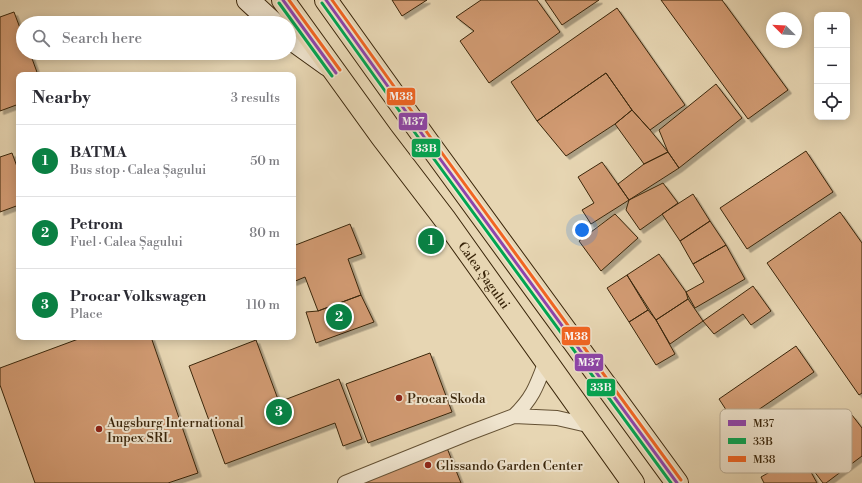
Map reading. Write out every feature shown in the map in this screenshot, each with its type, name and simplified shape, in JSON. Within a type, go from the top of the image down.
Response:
[{"type":"main road","name":"Calea Șagului","points":[[283,0],[295,16]]},
{"type":"main road","points":[[326,0],[677,483]]},
{"type":"main road","name":"Calea Șagului","points":[[296,18],[444,218],[633,483]]},
{"type":"street","points":[[248,0],[265,16]]},
{"type":"street","points":[[336,0],[342,22]]},
{"type":"street","name":"Calea Șagului","points":[[296,41],[333,69]]},
{"type":"lane","points":[[514,416],[526,404],[536,387],[546,361]]},
{"type":"lane","points":[[345,483],[514,416],[557,418],[592,426]]},
{"type":"building","points":[[392,0],[427,0],[402,16]]},
{"type":"building","points":[[481,0],[537,0],[560,32],[489,83],[460,41],[474,31],[456,17]]},
{"type":"building","points":[[545,0],[599,0],[562,25]]},
{"type":"building","points":[[661,0],[722,0],[788,90],[748,119]]},
{"type":"building","points":[[617,8],[685,105],[650,130],[632,110],[606,73],[537,121],[511,82]]},
{"type":"building","points":[[14,12],[16,17],[16,60],[33,60],[37,72],[16,72],[16,105],[0,111],[0,17]]},
{"type":"building","points":[[606,73],[632,110],[615,124],[566,156],[537,121]]},
{"type":"building","points":[[716,84],[742,118],[679,168],[668,152],[659,130]]},
{"type":"building","points":[[632,110],[668,152],[644,164],[615,124]]},
{"type":"building","points":[[806,151],[833,192],[747,249],[720,208]]},
{"type":"building","points":[[668,152],[679,168],[629,200],[618,184],[644,164]]},
{"type":"building","points":[[12,153],[16,164],[16,206],[0,212],[0,157]]},
{"type":"building","points":[[602,162],[629,200],[591,224],[582,210],[594,203],[578,177]]},
{"type":"building","points":[[663,183],[678,203],[640,230],[626,210],[629,200]]},
{"type":"building","points":[[693,194],[710,221],[680,241],[662,214]]},
{"type":"building","points":[[840,212],[862,243],[862,393],[859,395],[767,263]]},
{"type":"building","points":[[615,214],[638,238],[601,271],[579,241]]},
{"type":"building","points":[[710,221],[726,245],[693,264],[680,241]]},
{"type":"building","points":[[350,224],[362,254],[348,259],[361,295],[318,311],[305,277],[296,281],[296,245]]},
{"type":"building","points":[[726,245],[745,279],[695,308],[686,292],[704,282],[693,264]]},
{"type":"building","points":[[659,254],[686,292],[688,299],[656,320],[627,275]]},
{"type":"building","points":[[627,275],[648,310],[629,322],[607,288]]},
{"type":"building","points":[[753,286],[771,311],[751,325],[743,314],[714,334],[703,321]]},
{"type":"building","points":[[361,295],[374,322],[316,343],[306,312],[318,311]]},
{"type":"building","points":[[688,299],[703,321],[670,344],[656,320]]},
{"type":"building","points":[[648,310],[656,320],[675,354],[656,365],[629,322]]},
{"type":"building","name":"Augsburg International Impex SRL","points":[[76,340],[152,340],[198,473],[168,483],[35,483],[0,385],[0,368]]},
{"type":"building","points":[[256,340],[279,402],[339,379],[362,439],[343,446],[335,423],[225,464],[189,366]]},
{"type":"building","points":[[796,346],[814,372],[760,409],[726,409],[719,399]]},
{"type":"building","name":"Procar Skoda","points":[[430,353],[452,412],[368,443],[346,384]]},
{"type":"building","points":[[852,415],[862,428],[862,456],[852,464]]},
{"type":"building","name":"Glissando Garden Center","points":[[447,448],[461,483],[357,483]]},
{"type":"building","points":[[768,473],[811,473],[817,483],[764,483],[761,477]]},
{"type":"building","points":[[815,473],[839,473],[826,483],[823,483]]},
{"type":"transit line","name":"M37","points":[[283,0],[295,16]]},
{"type":"transit line","name":"M38","points":[[289,0],[340,70]]},
{"type":"transit line","name":"M37","points":[[326,0],[677,483]]},
{"type":"transit line","name":"M38","points":[[332,0],[681,480]]},
{"type":"transit line","name":"33B","points":[[279,3],[288,16]]},
{"type":"transit line","name":"33B","points":[[322,3],[423,144],[671,483]]},
{"type":"transit line","name":"M37","points":[[296,18],[336,73]]},
{"type":"transit line","name":"33B","points":[[296,26],[332,76]]},
{"type":"place","name":"BATMA","points":[[431,241]]},
{"type":"place","name":"Petrom","points":[[339,317]]},
{"type":"place","name":"Procar Skoda","points":[[399,398]]},
{"type":"place","name":"Procar Volkswagen","points":[[279,412]]},
{"type":"place","name":"Augsburg International Impex SRL","points":[[99,429]]},
{"type":"place","name":"Glissando Garden Center","points":[[428,465]]}]
